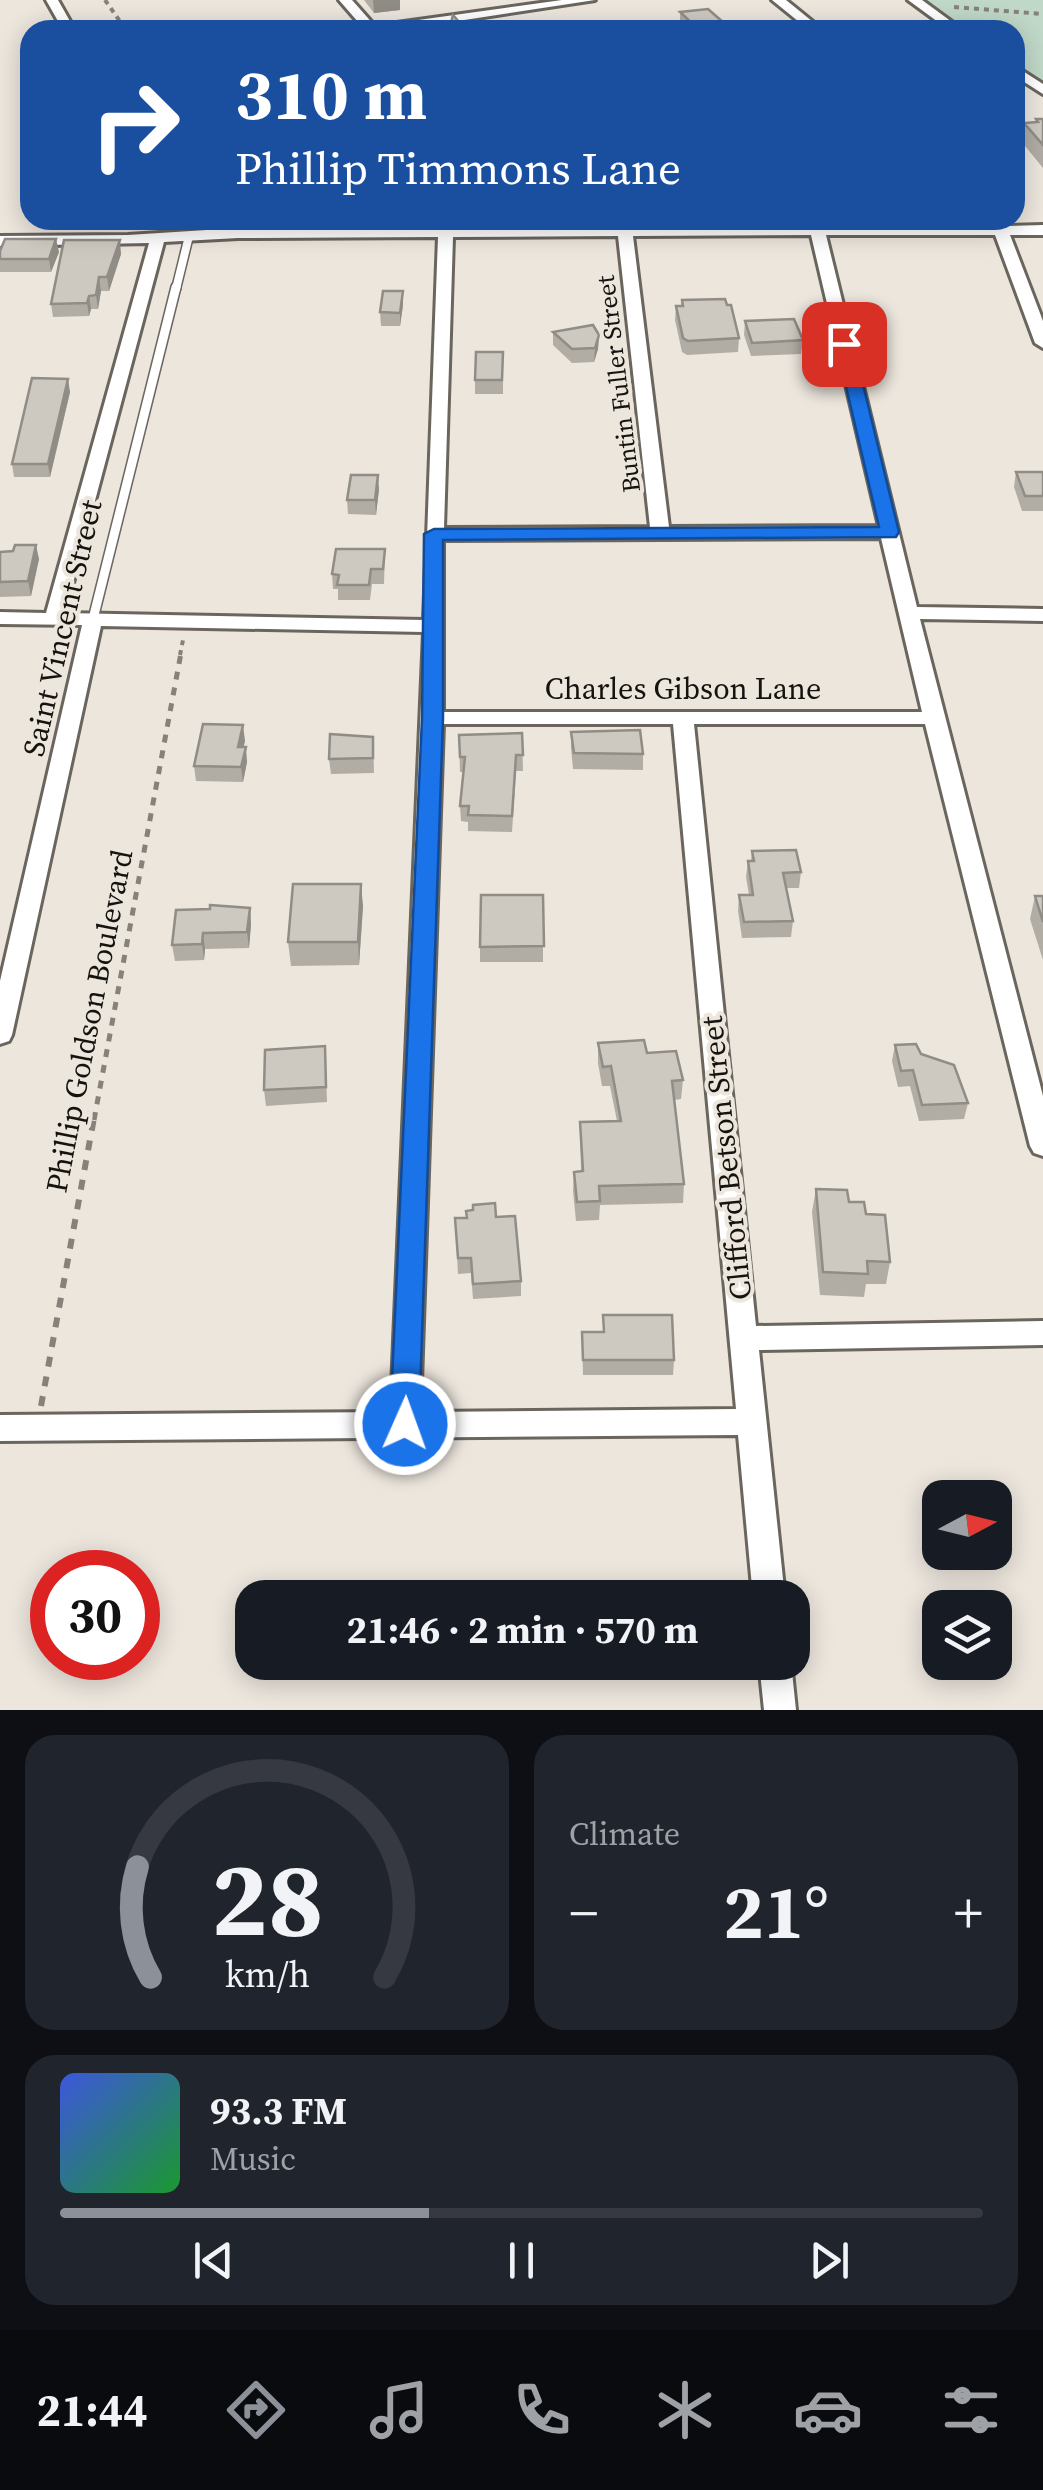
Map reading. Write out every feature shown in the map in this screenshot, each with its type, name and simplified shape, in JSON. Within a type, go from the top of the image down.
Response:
[{"type":"street","points":[[345,0],[362,20]]},
{"type":"street","points":[[443,20],[589,0]]},
{"type":"street","points":[[778,0],[804,20]]},
{"type":"street","points":[[917,2],[943,20]]},
{"type":"street","points":[[479,15],[483,20]]},
{"type":"street","points":[[0,241],[158,238],[180,230]]},
{"type":"street","points":[[359,230],[625,230]]},
{"type":"street","name":"Buntin Fuller Street","points":[[625,230],[660,532]]},
{"type":"street","points":[[817,230],[934,718],[1043,1146]]},
{"type":"street","points":[[1001,230],[1043,344]]},
{"type":"street","points":[[405,1424],[433,718],[434,534],[446,231]]},
{"type":"street","name":"Saint Vincent Street","points":[[54,618],[158,238]]},
{"type":"street","points":[[434,534],[890,532]]},
{"type":"street","points":[[909,613],[1043,615]]},
{"type":"street","points":[[0,618],[433,626]]},
{"type":"street","name":"Saint Vincent Street","points":[[0,1035],[93,619]]},
{"type":"street","name":"Charles Gibson Lane","points":[[433,718],[934,718]]},
{"type":"street","name":"Clifford Betson Street","points":[[683,718],[767,1580]]},
{"type":"street","points":[[744,1338],[1043,1333]]},
{"type":"street","points":[[0,1428],[750,1422]]},
{"type":"street","points":[[778,1680],[780,1710]]},
{"type":"lane","name":"Saint Vincent Street","points":[[93,619],[186,230]]},
{"type":"path","points":[[917,2],[1043,14]]},
{"type":"path","name":"Phillip Goldson Boulevard","points":[[36,1428],[186,622]]},
{"type":"green space","points":[[914,0],[1043,0],[1043,90],[1025,77],[1025,20],[943,20]]},
{"type":"building","points":[[708,9],[721,20],[688,20],[680,12]]},
{"type":"building","points":[[1036,119],[1043,119],[1043,145],[1025,124],[1038,122]]},
{"type":"building","points":[[5,239],[56,239],[49,259],[0,259]]},
{"type":"building","points":[[64,240],[120,240],[107,277],[99,277],[96,295],[89,296],[87,303],[51,304]]},
{"type":"building","points":[[383,291],[403,291],[400,313],[380,312]]},
{"type":"building","points":[[725,299],[731,305],[739,338],[683,338],[676,306],[683,306],[682,300]]},
{"type":"building","points":[[794,319],[803,340],[752,343],[745,321]]},
{"type":"building","points":[[593,325],[599,335],[595,348],[572,349],[553,332]]},
{"type":"building","points":[[476,352],[503,352],[502,380],[475,380]]},
{"type":"building","points":[[32,378],[68,379],[48,464],[12,464]]},
{"type":"building","points":[[1016,472],[1043,472],[1043,496],[1025,496]]},
{"type":"building","points":[[351,475],[378,475],[375,500],[347,500]]},
{"type":"building","points":[[15,545],[36,545],[28,581],[0,582],[0,552],[13,551]]},
{"type":"building","points":[[336,549],[385,549],[383,569],[371,569],[369,585],[337,585],[339,575],[332,574]]},
{"type":"building","points":[[203,724],[243,725],[238,747],[246,747],[241,767],[194,766]]},
{"type":"building","points":[[640,730],[643,754],[574,753],[571,732]]},
{"type":"building","points":[[522,733],[523,755],[516,755],[512,816],[468,815],[469,806],[460,806],[465,757],[460,757],[459,735]]},
{"type":"building","points":[[330,734],[373,737],[373,758],[329,759]]},
{"type":"building","points":[[796,850],[801,872],[783,873],[793,921],[744,922],[739,895],[753,895],[748,861],[754,861],[752,851]]},
{"type":"building","points":[[293,884],[361,884],[358,942],[288,942]]},
{"type":"building","points":[[481,895],[543,895],[544,946],[480,947]]},
{"type":"building","points":[[1035,896],[1043,896],[1043,922]]},
{"type":"building","points":[[210,905],[250,908],[247,932],[203,933],[202,944],[172,945],[176,910],[210,909]]},
{"type":"building","points":[[644,1040],[647,1053],[676,1051],[683,1080],[672,1081],[684,1184],[599,1186],[600,1201],[577,1202],[574,1172],[583,1171],[580,1122],[621,1121],[611,1066],[603,1067],[598,1043]]},
{"type":"building","points":[[916,1044],[921,1054],[954,1065],[968,1103],[922,1105],[913,1070],[901,1071],[895,1045]]},
{"type":"building","points":[[325,1046],[326,1087],[264,1090],[265,1050]]},
{"type":"building","points":[[816,1189],[847,1190],[849,1202],[864,1202],[866,1214],[885,1215],[890,1262],[867,1261],[868,1274],[823,1272]]},
{"type":"building","points":[[495,1203],[496,1217],[515,1216],[521,1281],[473,1284],[471,1258],[458,1258],[455,1218],[467,1218],[466,1211],[473,1210],[473,1205]]},
{"type":"building","points":[[603,1315],[672,1315],[674,1360],[583,1360],[582,1332],[604,1332]]},
{"type":"route","points":[[405,1424],[433,718],[434,534],[890,532],[844,344]]}]
